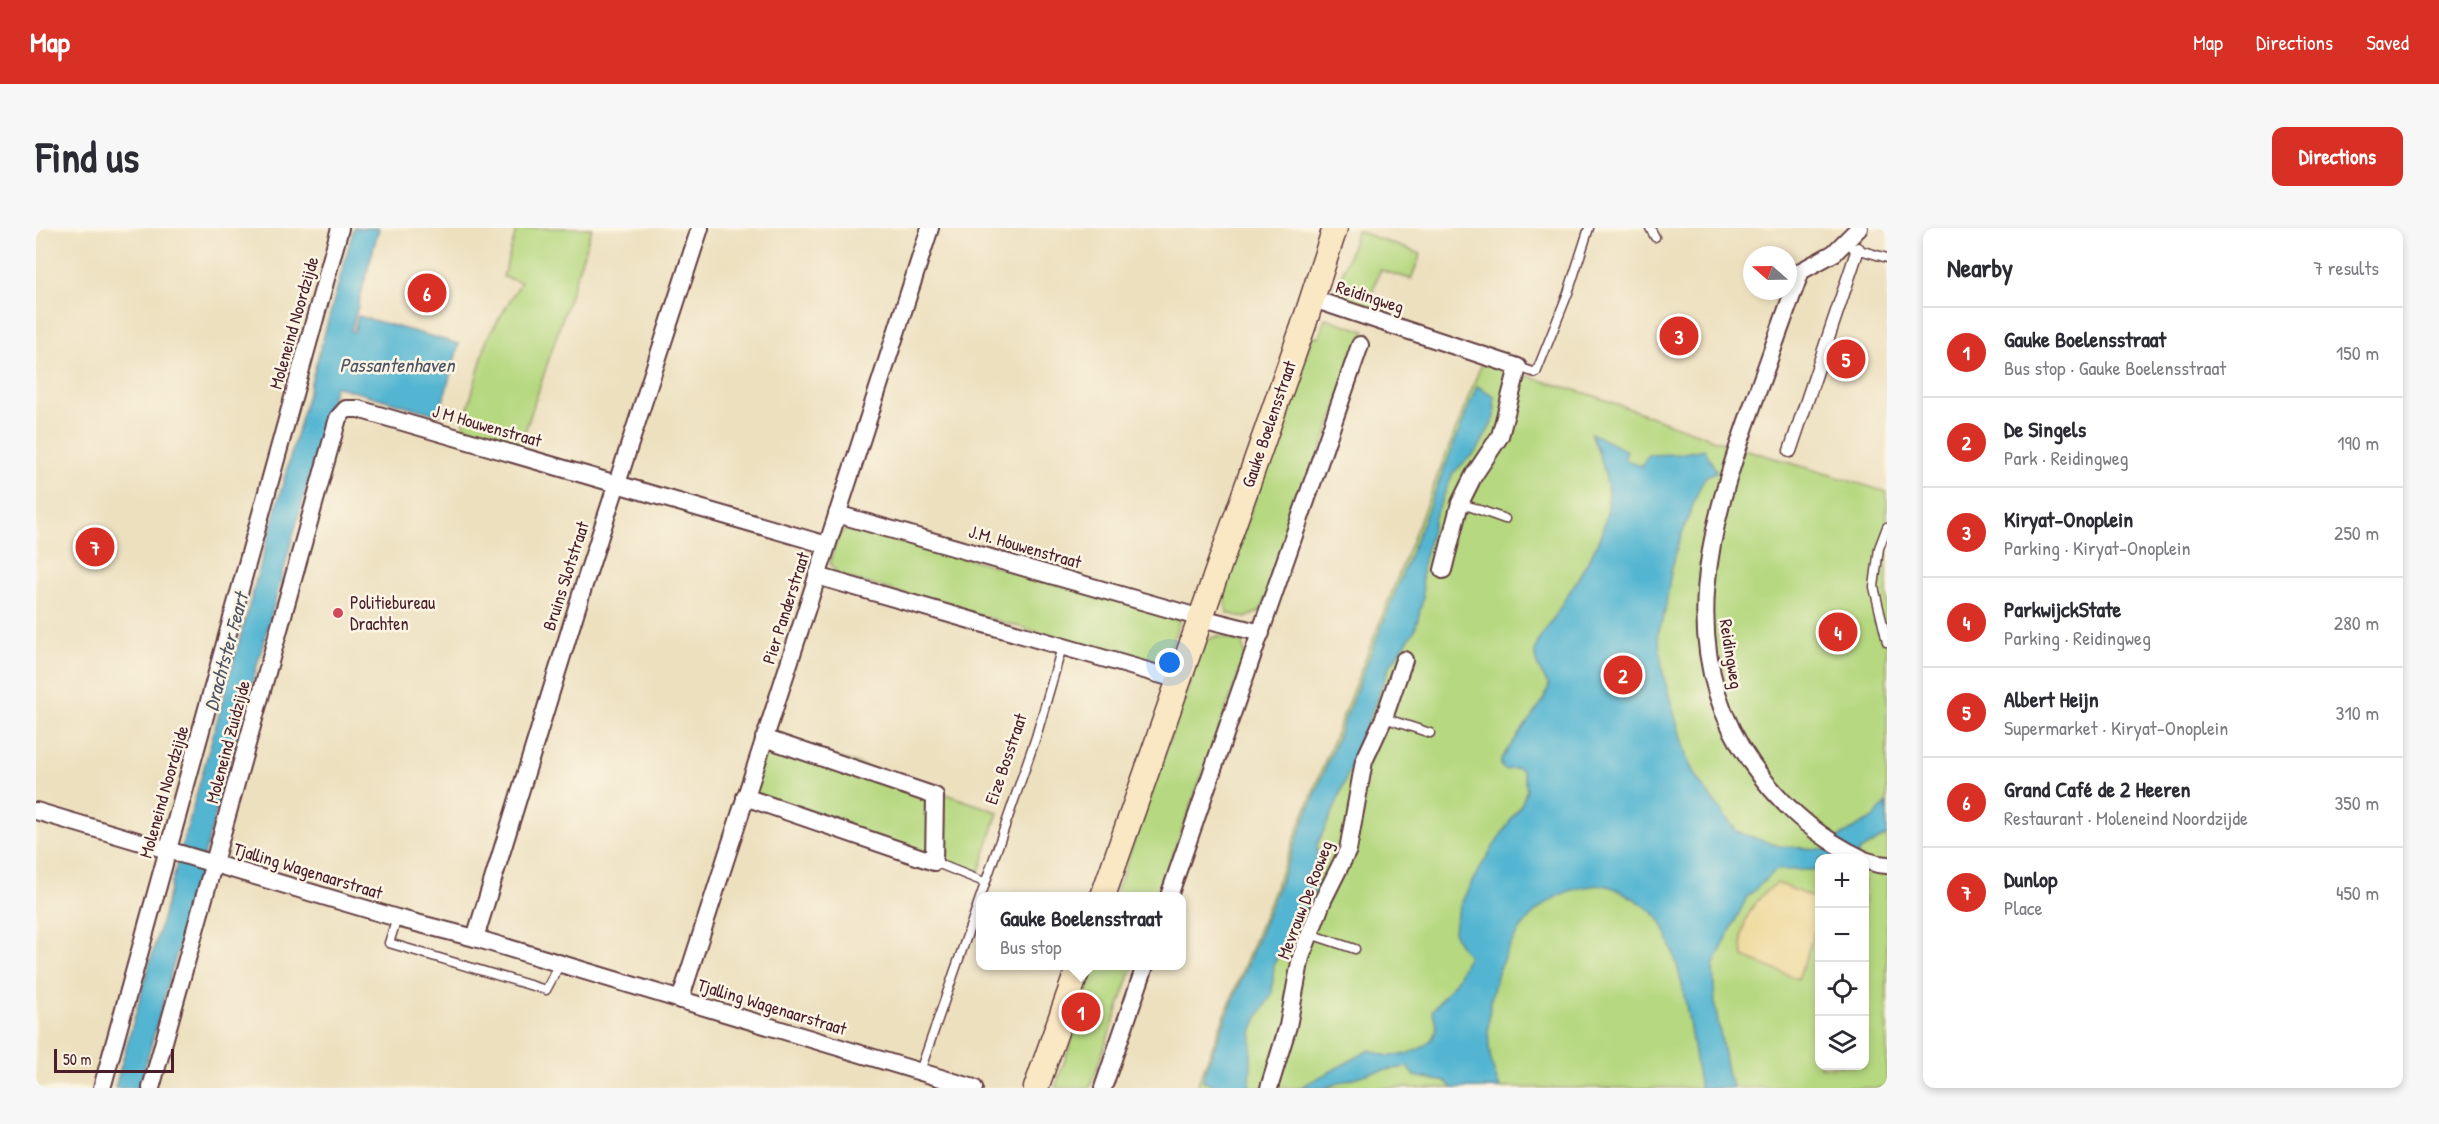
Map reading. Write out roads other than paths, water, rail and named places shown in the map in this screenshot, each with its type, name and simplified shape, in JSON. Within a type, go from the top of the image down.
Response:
[{"type":"main road","name":"Gauke Boelensstraat","points":[[1105,892],[1313,299],[1335,228]]},
{"type":"main road","points":[[1036,1088],[1078,970]]},
{"type":"street","name":"Moleneind Noordzijde","points":[[102,1088],[173,852],[340,228]]},
{"type":"street","name":"Bruins Slotstraat","points":[[475,938],[617,483],[700,228]]},
{"type":"street","points":[[1790,451],[1851,247],[1859,228]]},
{"type":"street","name":"Pier Panderstraat","points":[[680,1000],[837,514],[925,229]]},
{"type":"street","points":[[1797,271],[1851,247]]},
{"type":"street","name":"Reidingweg","points":[[1313,299],[1518,367]]},
{"type":"street","name":"Reidingweg","points":[[1785,300],[1718,513],[1709,560],[1704,609],[1712,680],[1718,700],[1738,744],[1779,800],[1832,842],[1853,854]]},
{"type":"street","points":[[1172,892],[1360,345]]},
{"type":"street","points":[[1443,570],[1460,503],[1474,475],[1500,436],[1518,367]]},
{"type":"street","name":"J M Houwenstraat","points":[[346,409],[358,409],[617,483]]},
{"type":"street","name":"Moleneind Zuidzijde","points":[[151,1088],[211,862],[338,418],[346,409]]},
{"type":"street","points":[[617,483],[827,545]]},
{"type":"street","name":"J.M. Houwenstraat","points":[[837,514],[1201,618]]},
{"type":"street","points":[[817,576],[1179,680]]},
{"type":"street","points":[[1201,618],[1261,633]]},
{"type":"street","name":"Mevrouw De Rooweg","points":[[1269,1088],[1288,1026],[1301,957],[1323,900],[1348,849],[1364,761],[1384,718],[1404,660]]},
{"type":"street","points":[[745,797],[934,862],[935,796],[765,738]]},
{"type":"street","name":"Tjalling Wagenaarstraat","points":[[36,811],[397,918],[475,938],[974,1088]]},
{"type":"street","name":"Reidingweg","points":[[1869,861],[1887,865]]},
{"type":"street","points":[[1103,1088],[1144,970]]},
{"type":"lane","points":[[1518,367],[1536,373],[1568,293],[1589,228]]},
{"type":"lane","points":[[1650,228],[1655,237]]},
{"type":"lane","points":[[1851,247],[1887,258]]},
{"type":"lane","points":[[1460,503],[1505,519]]},
{"type":"lane","points":[[1887,527],[1879,548],[1874,587],[1887,642]]},
{"type":"lane","name":"Eize Bosstraat","points":[[981,892],[1036,737],[1062,647]]},
{"type":"lane","points":[[1384,718],[1430,733]]},
{"type":"lane","points":[[934,862],[984,882]]},
{"type":"lane","name":"Eize Bosstraat","points":[[920,1071],[976,906]]},
{"type":"lane","name":"Tjalling Wagenaarstraat","points":[[397,918],[389,943],[546,990],[560,964]]},
{"type":"lane","points":[[1310,934],[1354,950]]},
{"type":"water","name":"Passantenhaven","points":[[354,228],[379,228],[351,331],[354,332],[358,316],[459,344],[439,415],[335,386],[139,1088],[115,1088]]},
{"type":"water","points":[[1477,386],[1494,396],[1495,417],[1478,449],[1453,473],[1434,519],[1422,569],[1423,599],[1415,630],[1389,667],[1335,807],[1317,845],[1318,881],[1311,903],[1288,937],[1274,964],[1272,994],[1258,1017],[1252,1033],[1250,1086],[1226,1087],[1203,1081],[1204,1074]]},
{"type":"water","points":[[1591,433],[1627,451],[1624,459],[1642,466],[1648,455],[1679,454],[1704,449],[1717,472],[1706,476],[1678,544],[1665,611],[1658,633],[1663,674],[1687,759],[1697,779],[1737,832],[1779,846],[1829,850],[1837,838],[1873,818],[1887,803],[1887,835],[1858,854],[1815,854],[1815,870],[1776,870],[1747,897],[1713,966],[1715,1006],[1728,1076],[1734,1088],[1700,1088],[1681,983],[1662,924],[1644,905],[1623,892],[1598,885],[1576,889],[1550,901],[1528,920],[1511,944],[1498,972],[1491,1002],[1488,1033],[1491,1062],[1500,1088],[1453,1088],[1446,1082],[1415,1076],[1408,1067],[1372,1072],[1324,1088],[1301,1087],[1370,1050],[1389,1056],[1403,1054],[1424,1046],[1434,1036],[1436,1025],[1432,1011],[1456,981],[1468,956],[1455,936],[1455,923],[1460,907],[1468,888],[1522,803],[1527,789],[1522,770],[1517,768],[1505,770],[1501,766],[1501,759],[1543,701],[1549,686],[1536,661],[1535,651],[1542,635],[1585,566],[1603,527],[1607,513],[1608,492],[1602,462]]},
{"type":"place","name":"Grand Café de 2 Heeren","points":[[427,293]]},
{"type":"place","name":"Kiryat-Onoplein","points":[[1679,336]]},
{"type":"place","name":"Albert Heijn","points":[[1846,359]]},
{"type":"place","name":"Dunlop","points":[[95,547]]},
{"type":"place","name":"Politiebureau Drachten","points":[[338,613]]},
{"type":"place","name":"ParkwijckState","points":[[1838,632]]},
{"type":"place","name":"De Singels","points":[[1623,675]]},
{"type":"place","name":"Gauke Boelensstraat","points":[[1081,1012]]},
{"type":"water label","name":"Drachtster Feart","points":[[226,652]]}]
